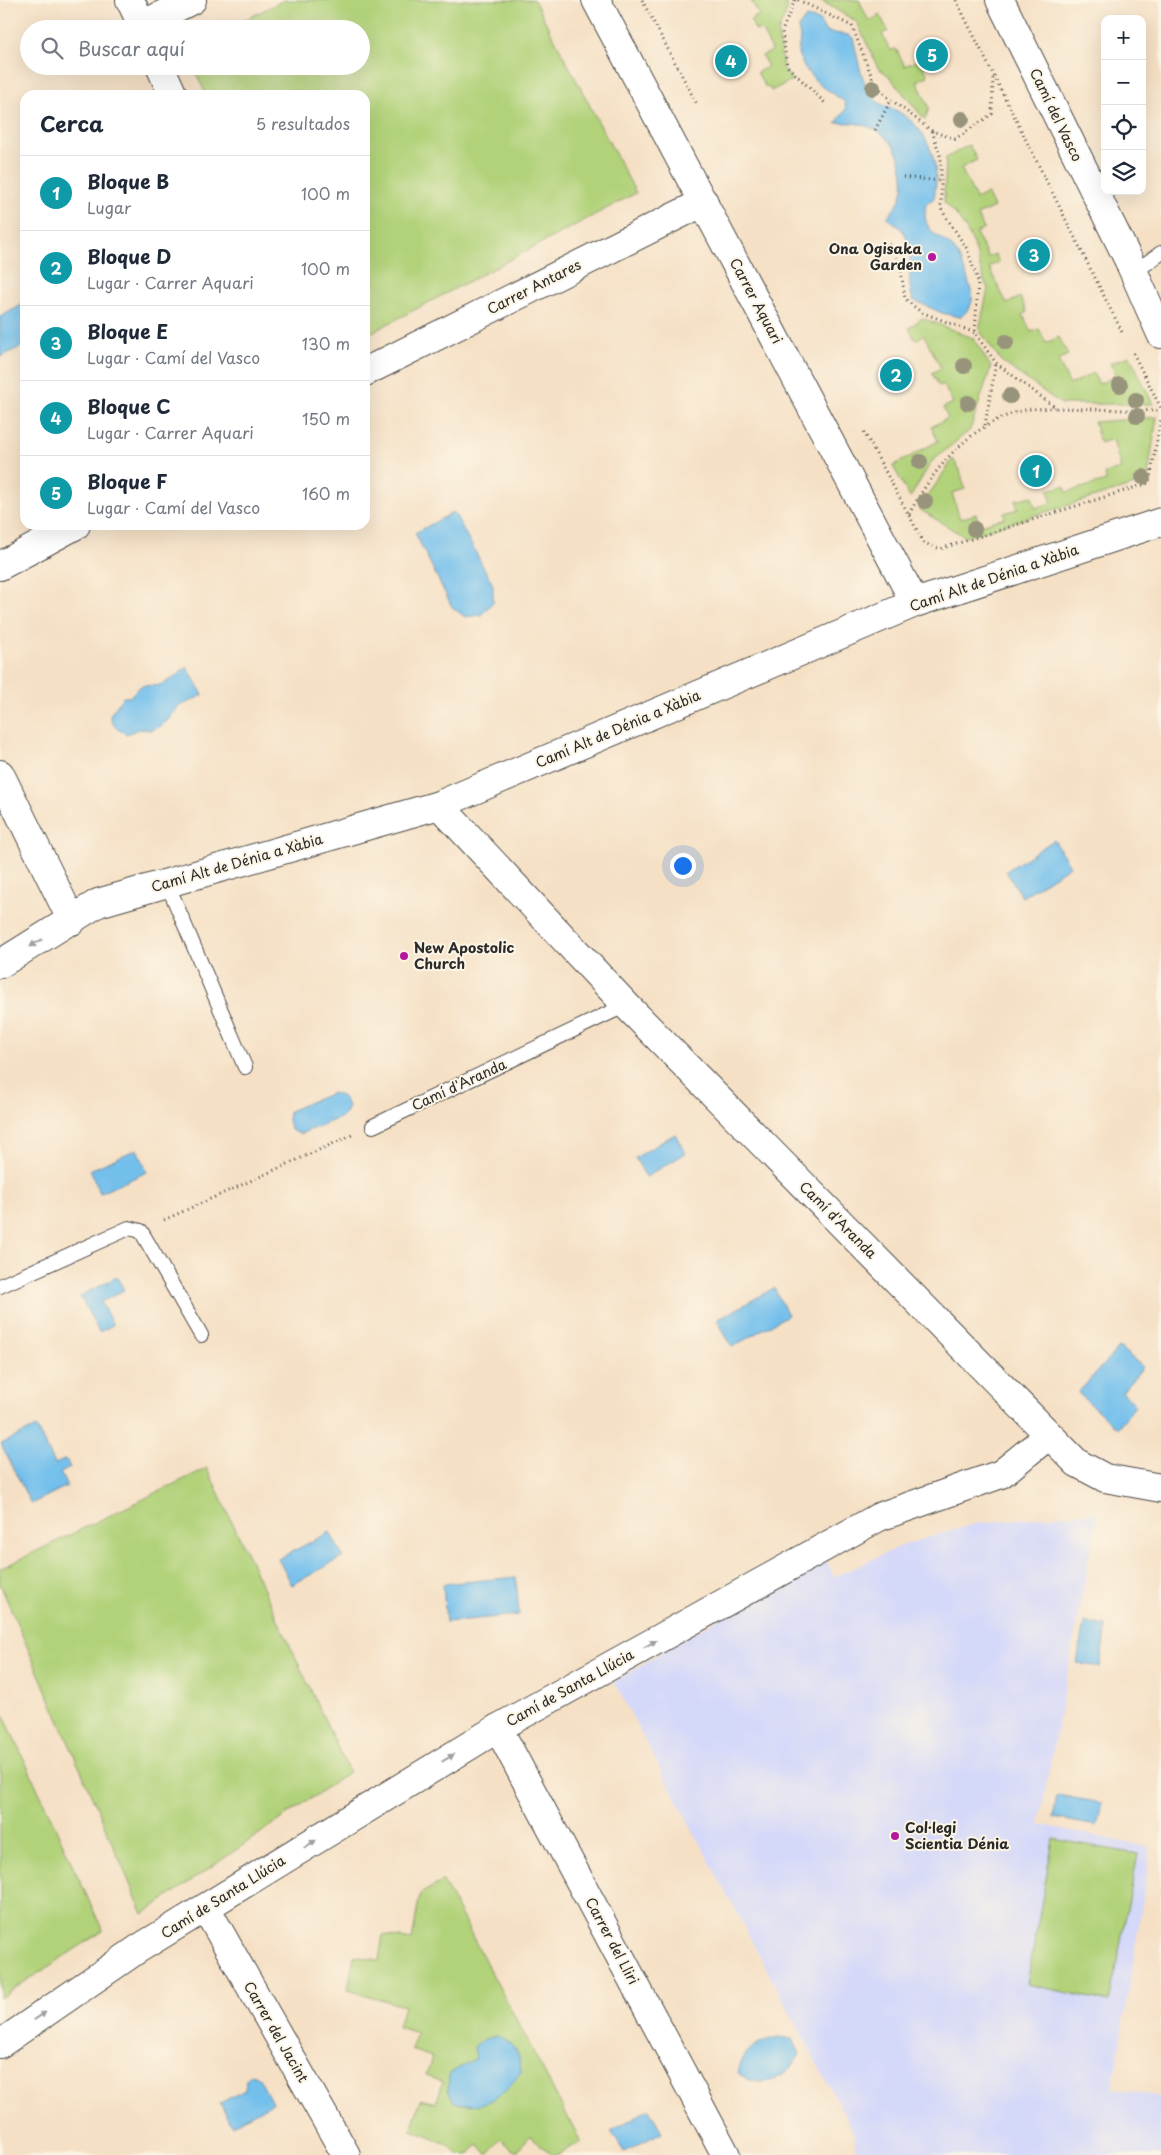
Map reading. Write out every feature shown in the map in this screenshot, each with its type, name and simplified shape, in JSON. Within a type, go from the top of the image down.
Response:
[{"type":"street","points":[[130,0],[140,20]]},
{"type":"street","points":[[156,20],[192,0]]},
{"type":"street","name":"Carrer Aquari","points":[[596,0],[915,603]]},
{"type":"street","name":"Camí del Vasco","points":[[1003,1],[1161,334]]},
{"type":"street","points":[[164,75],[171,90]]},
{"type":"street","name":"Carrer Antares","points":[[370,369],[704,202]]},
{"type":"street","name":"Camí Alt de Dénia a Xàbia","points":[[0,964],[72,921],[98,903],[439,805],[915,603],[1161,522]]},
{"type":"street","points":[[0,566],[67,530]]},
{"type":"street","points":[[0,774],[72,921]]},
{"type":"street","name":"Camí d'Aranda","points":[[439,805],[626,1005],[1049,1435]]},
{"type":"street","points":[[1049,1435],[1077,1463],[1105,1478],[1161,1488]]},
{"type":"street","name":"Camí de Santa Llúcia","points":[[0,2044],[138,1949],[498,1728],[879,1517],[1001,1474],[1049,1435]]},
{"type":"street","name":"Carrer del Lliri","points":[[498,1728],[726,2155]]},
{"type":"street","name":"Carrer del Jacint","points":[[206,1908],[346,2155]]},
{"type":"lane","points":[[1133,273],[1161,253]]},
{"type":"lane","points":[[167,883],[245,1067]]},
{"type":"lane","name":"Camí d'Aranda","points":[[377,1124],[626,1005]]},
{"type":"lane","points":[[0,1286],[129,1228],[141,1231],[201,1336]]},
{"type":"path","points":[[642,0],[698,106]]},
{"type":"path","points":[[827,105],[787,66],[782,31],[797,0],[852,26],[873,80],[891,100],[932,131],[955,139],[992,114],[993,76]]},
{"type":"path","points":[[956,0],[1125,338]]},
{"type":"path","points":[[875,130],[891,100]]},
{"type":"path","points":[[932,131],[941,158],[941,209],[967,249],[978,281],[975,333]]},
{"type":"path","points":[[903,177],[940,181]]},
{"type":"path","points":[[888,244],[900,263],[905,299],[921,312],[975,333],[996,363],[1056,408]]},
{"type":"path","points":[[909,515],[925,485],[937,470],[956,448],[985,426],[1025,410],[1056,408],[1161,410],[1130,347]]},
{"type":"path","points":[[985,426],[996,363]]},
{"type":"path","points":[[864,432],[924,543],[940,549],[1149,483],[1161,419]]},
{"type":"path","points":[[141,1231],[377,1124]]},
{"type":"shaded area","name":"Col·legi Scientia Dénia","points":[[1098,1512],[1039,1824],[1151,1848],[1113,2088],[1161,2097],[1161,2155],[855,2155],[855,2135],[614,1682],[681,1640],[826,1560],[834,1577],[903,1545],[978,1523]]},
{"type":"green space","points":[[284,0],[534,0],[636,193],[370,333],[370,90],[204,90],[197,75],[370,75],[370,20],[245,20]]},
{"type":"green space","points":[[751,0],[783,0],[788,8],[778,32],[783,68],[792,80],[771,91],[769,87],[766,88],[757,72],[768,67],[762,56],[772,51],[761,29],[756,31],[750,20],[759,15]]},
{"type":"green space","points":[[820,0],[859,0],[869,21],[880,15],[888,31],[882,34],[890,50],[896,49],[905,66],[920,59],[928,76],[917,81],[929,108],[925,120],[888,75],[878,68],[857,22]]},
{"type":"green space","points":[[969,145],[977,160],[961,168],[976,199],[987,193],[994,207],[977,215],[984,229],[976,233],[988,257],[995,254],[999,262],[989,267],[1007,304],[1020,297],[1027,312],[1023,315],[1031,332],[1039,329],[1046,343],[1059,337],[1068,355],[1058,360],[1070,385],[1093,373],[1099,384],[1116,376],[1110,363],[1130,356],[1153,404],[1061,404],[1001,361],[979,330],[988,289],[976,251],[965,228],[944,202],[946,158]]},
{"type":"green space","points":[[922,318],[973,338],[991,367],[970,430],[931,462],[910,498],[893,466],[938,441],[931,427],[948,418],[943,408],[953,403],[943,384],[939,386],[932,373],[941,368],[924,335],[915,340],[909,328]]},
{"type":"green space","points":[[1157,417],[1147,481],[965,537],[919,509],[953,459],[960,470],[965,489],[952,493],[960,519],[976,514],[980,525],[1005,518],[1004,513],[1018,509],[1015,500],[1032,496],[1035,508],[1052,503],[1048,490],[1064,486],[1067,492],[1106,481],[1105,473],[1121,469],[1113,439],[1100,443],[1094,422]]},
{"type":"green space","points":[[207,1468],[349,1772],[143,1914],[0,1584],[0,1569]]},
{"type":"green space","points":[[0,1707],[103,1931],[0,1998]]},
{"type":"green space","points":[[1053,1839],[1138,1854],[1109,2002],[1027,1984]]},
{"type":"green space","points":[[443,1881],[581,2142],[556,2155],[552,2155],[530,2136],[516,2152],[501,2139],[488,2154],[477,2145],[469,2155],[459,2155],[445,2143],[411,2130],[421,2099],[436,2103],[443,2082],[426,2076],[432,2057],[411,2050],[417,2033],[398,2027],[404,2006],[348,1990],[354,1956],[379,1960],[383,1935],[412,1940],[420,1894]]},
{"type":"water","points":[[806,17],[819,20],[826,32],[849,35],[853,38],[861,70],[870,93],[880,103],[896,110],[909,119],[925,138],[934,161],[936,173],[934,198],[926,204],[926,221],[933,233],[949,244],[955,251],[971,290],[971,304],[968,310],[960,317],[942,313],[913,300],[910,285],[910,259],[906,237],[903,231],[887,217],[895,208],[902,193],[903,176],[901,163],[890,142],[873,128],[849,123],[836,123],[846,109],[845,102],[819,84],[805,69],[798,54],[800,37],[798,28]]},
{"type":"water","points":[[20,306],[20,347],[0,357],[0,317]]},
{"type":"water","points":[[454,512],[493,585],[493,602],[481,615],[465,617],[452,607],[415,533]]},
{"type":"water","points":[[187,667],[203,695],[178,707],[161,726],[151,730],[139,729],[127,734],[115,727],[110,715],[123,697],[130,697],[139,687],[166,682]]},
{"type":"water","points":[[1054,840],[1070,866],[1022,897],[1006,871]]},
{"type":"water","points":[[332,1093],[342,1096],[348,1106],[344,1116],[300,1134],[291,1130],[288,1121],[289,1111]]},
{"type":"water","points":[[675,1134],[686,1153],[646,1177],[635,1158]]},
{"type":"water","points":[[137,1149],[147,1172],[100,1193],[90,1170]]},
{"type":"water","points":[[117,1277],[124,1290],[101,1302],[113,1325],[99,1332],[80,1296]]},
{"type":"water","points":[[774,1288],[788,1315],[732,1347],[717,1320]]},
{"type":"water","points":[[1119,1347],[1143,1367],[1122,1392],[1136,1405],[1117,1428],[1078,1393]]},
{"type":"water","points":[[36,1427],[55,1464],[66,1459],[70,1468],[60,1473],[67,1486],[31,1504],[1,1444]]},
{"type":"water","points":[[330,1532],[343,1557],[292,1585],[278,1559]]},
{"type":"water","points":[[516,1577],[519,1615],[446,1622],[443,1584]]},
{"type":"water","points":[[1084,1622],[1106,1626],[1100,1667],[1077,1663]]},
{"type":"water","points":[[1057,1795],[1102,1803],[1097,1826],[1053,1818]]},
{"type":"water","points":[[496,2036],[508,2042],[515,2049],[519,2058],[521,2072],[500,2095],[492,2100],[475,2105],[454,2102],[448,2090],[449,2074],[476,2058],[474,2047],[482,2040]]},
{"type":"water","points":[[778,2037],[793,2039],[800,2054],[788,2070],[774,2080],[765,2082],[747,2079],[738,2073],[743,2058],[752,2048],[763,2041]]},
{"type":"water","points":[[252,2074],[259,2078],[272,2103],[232,2125],[220,2103],[245,2090],[246,2079]]},
{"type":"water","points":[[649,2109],[662,2132],[624,2152],[611,2131]]},
{"type":"place","name":"Bloque F","points":[[932,55]]},
{"type":"place","name":"Bloque C","points":[[731,61]]},
{"type":"place","name":"Bloque E","points":[[1034,255]]},
{"type":"place","name":"Ona Ogisaka Garden","points":[[932,257]]},
{"type":"place","name":"Bloque D","points":[[896,375]]},
{"type":"place","name":"Bloque B","points":[[1036,471]]},
{"type":"place","name":"New Apostolic Church","points":[[404,956]]},
{"type":"place","name":"Col·legi Scientia Dénia","points":[[895,1836]]}]
